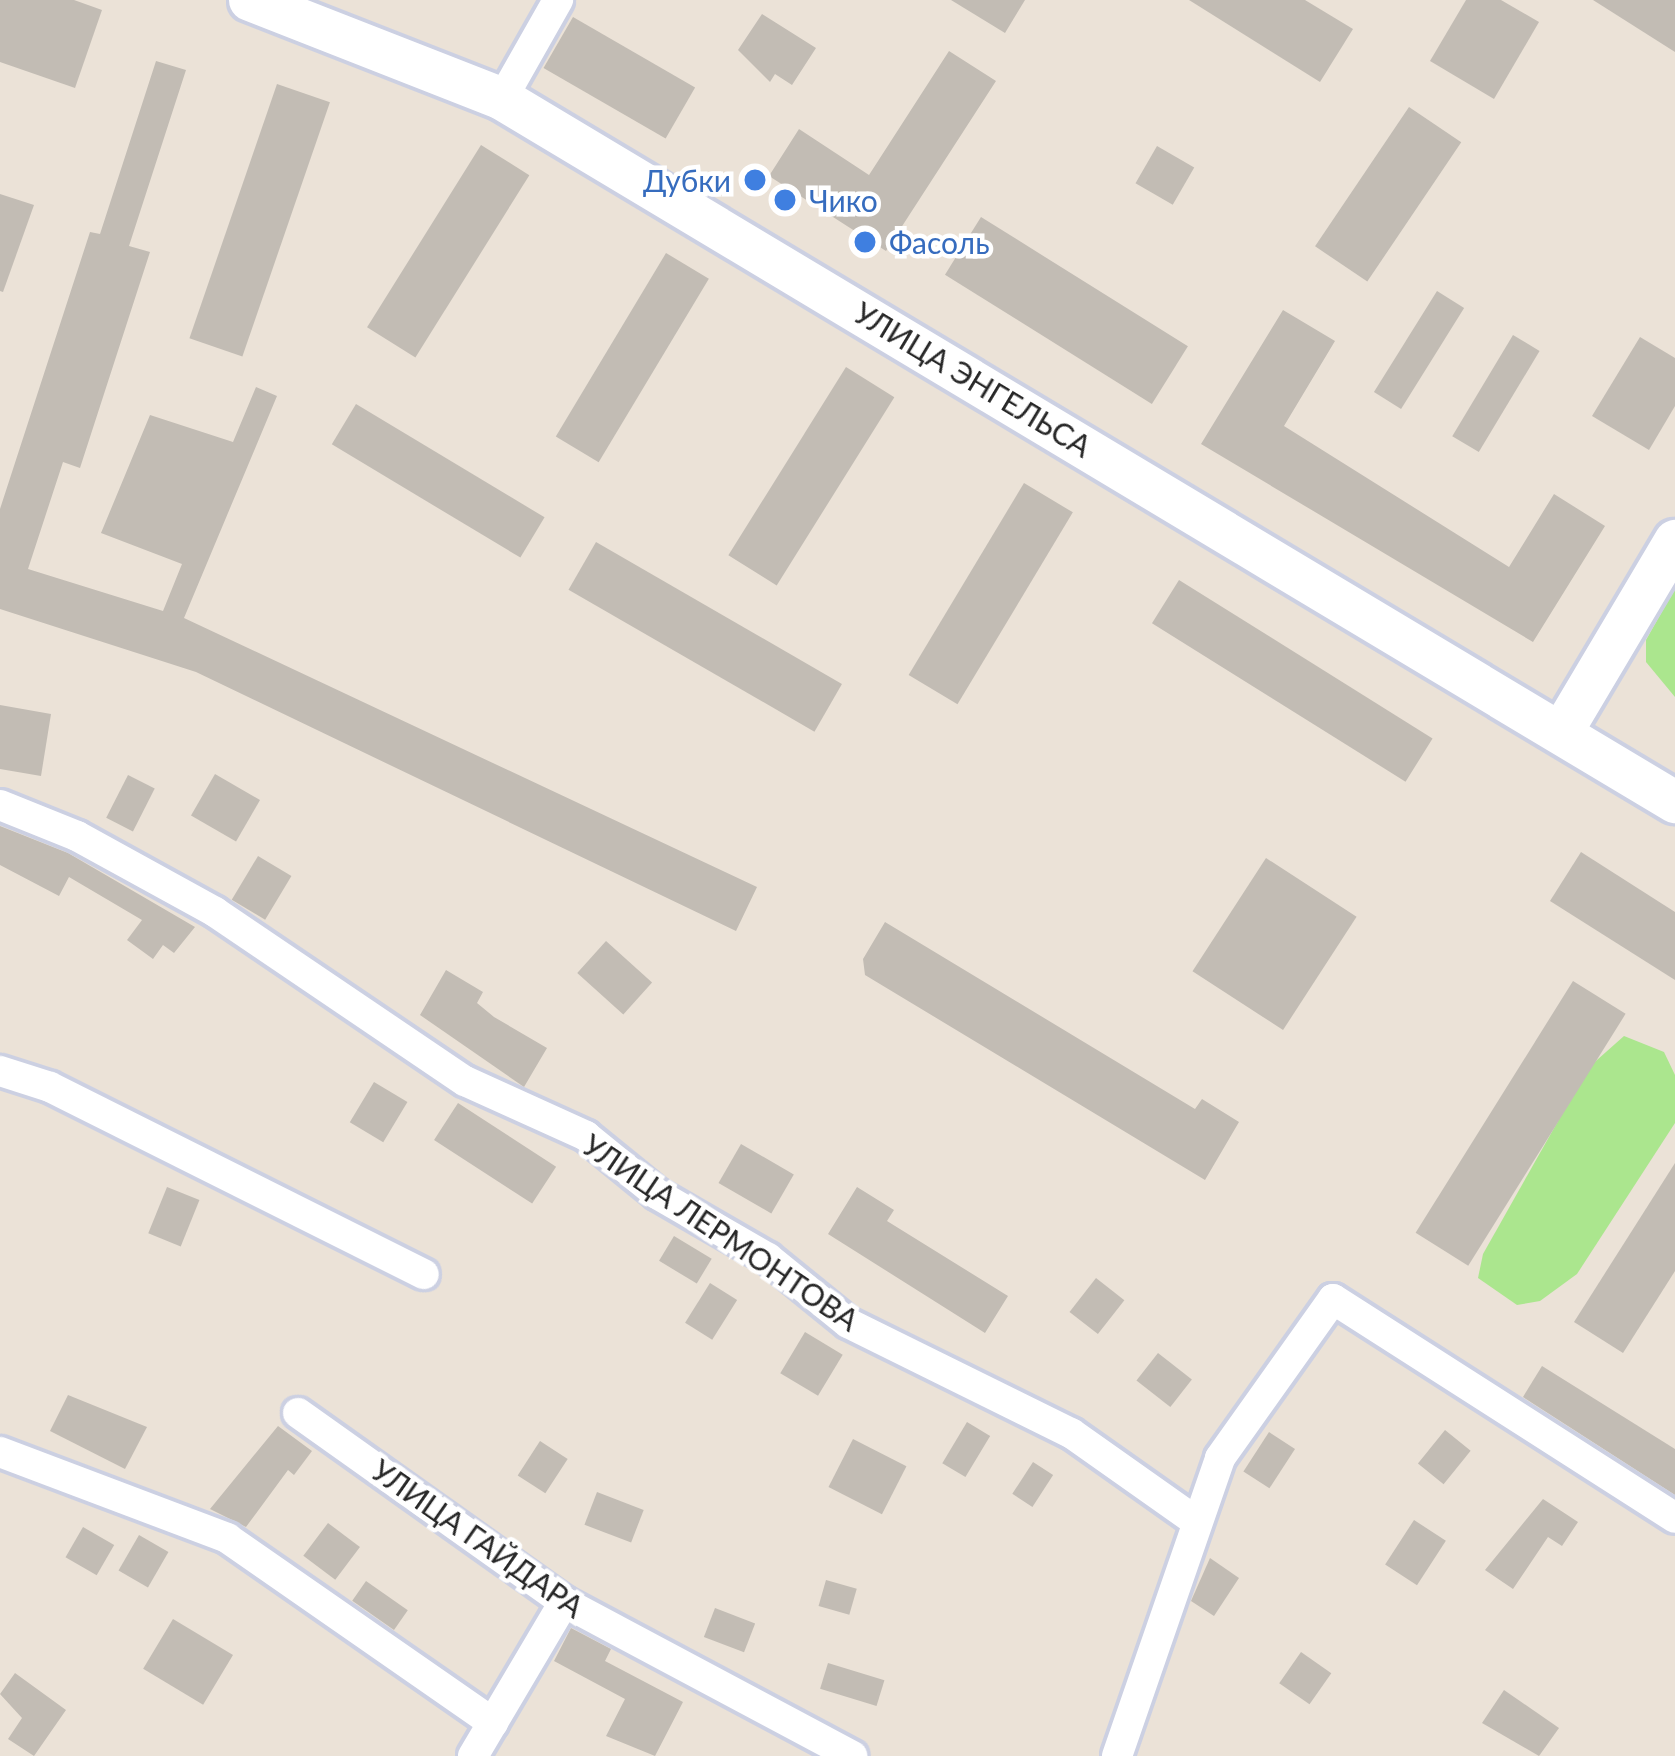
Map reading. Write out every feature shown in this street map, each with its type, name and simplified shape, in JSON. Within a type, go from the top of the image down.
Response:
[{"type":"main road","name":"УЛИЦА ЭНГЕЛЬСА","points":[[250,0],[502,99],[1563,730],[1675,802]]},
{"type":"main road","points":[[1563,730],[1675,541]]},
{"type":"street","points":[[502,99],[558,0]]},
{"type":"street","name":"УЛИЦА ЛЕРМОНТОВА","points":[[0,805],[77,836],[214,912],[465,1081],[586,1136],[657,1194],[768,1258],[848,1323],[1071,1433],[1193,1519]]},
{"type":"street","points":[[0,1071],[50,1087],[424,1274]]},
{"type":"street","points":[[1124,1753],[1193,1519],[1220,1457],[1333,1299],[1675,1518]]},
{"type":"street","name":"УЛИЦА ГАЙДАРА","points":[[298,1413],[564,1602],[853,1756]]},
{"type":"street","points":[[0,1452],[227,1538],[493,1723]]},
{"type":"street","points":[[473,1756],[564,1602]]},
{"type":"green space","points":[[1675,588],[1675,697],[1646,662],[1646,640]]},
{"type":"green space","points":[[1624,1036],[1664,1052],[1675,1075],[1675,1123],[1577,1274],[1540,1301],[1517,1305],[1478,1278],[1483,1254],[1588,1068]]},
{"type":"building","points":[[0,0],[74,0],[102,10],[75,88],[0,62]]},
{"type":"building","points":[[951,0],[1025,0],[1005,33]]},
{"type":"building","points":[[1189,0],[1305,0],[1353,29],[1320,82]]},
{"type":"building","points":[[1466,0],[1501,0],[1539,22],[1494,99],[1430,61]]},
{"type":"building","points":[[1593,0],[1675,0],[1675,52]]},
{"type":"building","points":[[762,14],[816,48],[792,85],[775,74],[770,82],[738,50]]},
{"type":"building","points":[[573,17],[695,88],[666,139],[544,68]]},
{"type":"building","points":[[949,51],[996,81],[886,251],[769,176],[799,129],[869,175]]},
{"type":"building","points":[[156,61],[186,70],[129,246],[150,252],[80,468],[63,462],[28,569],[163,611],[182,564],[101,533],[150,415],[233,442],[256,387],[277,396],[184,618],[757,887],[736,931],[196,672],[0,609],[0,509],[90,232],[100,234]]},
{"type":"building","points":[[277,84],[330,102],[242,357],[189,338]]},
{"type":"building","points":[[1409,107],[1461,142],[1367,282],[1315,246]]},
{"type":"building","points":[[481,145],[529,175],[415,358],[367,327]]},
{"type":"building","points":[[1157,146],[1194,168],[1173,205],[1136,183]]},
{"type":"building","points":[[0,194],[34,205],[3,292],[0,291]]},
{"type":"building","points":[[981,217],[1188,346],[1152,404],[945,275]]},
{"type":"building","points":[[666,253],[709,279],[599,462],[556,436]]},
{"type":"building","points":[[1437,291],[1464,308],[1401,409],[1374,392]]},
{"type":"building","points":[[1283,310],[1335,341],[1284,426],[1509,567],[1554,494],[1605,526],[1533,642],[1201,444]]},
{"type":"building","points":[[1513,335],[1540,351],[1479,452],[1452,436]]},
{"type":"building","points":[[1640,337],[1675,358],[1675,406],[1649,450],[1592,416]]},
{"type":"building","points":[[846,367],[894,397],[777,585],[728,555]]},
{"type":"building","points":[[356,404],[545,517],[520,558],[332,444]]},
{"type":"building","points":[[1024,483],[1073,512],[957,704],[909,675]]},
{"type":"building","points":[[596,542],[842,684],[814,732],[568,590]]},
{"type":"building","points":[[1179,580],[1433,738],[1406,782],[1152,623]]},
{"type":"building","points":[[0,705],[51,714],[41,776],[0,769]]},
{"type":"building","points":[[215,774],[260,800],[236,842],[191,816]]},
{"type":"building","points":[[128,775],[155,789],[133,831],[106,818]]},
{"type":"building","points":[[0,826],[68,853],[195,927],[174,953],[163,945],[153,959],[127,940],[142,920],[69,877],[59,896],[0,865]]},
{"type":"building","points":[[1581,852],[1675,912],[1675,980],[1550,901]]},
{"type":"building","points":[[258,856],[291,876],[265,920],[232,900]]},
{"type":"building","points":[[1266,858],[1357,917],[1283,1030],[1192,971]]},
{"type":"building","points":[[885,922],[1195,1109],[1202,1099],[1239,1122],[1205,1180],[865,975],[863,959]]},
{"type":"building","points":[[606,941],[652,982],[623,1014],[577,973]]},
{"type":"building","points":[[446,970],[483,992],[477,1003],[494,1017],[547,1048],[524,1087],[420,1015]]},
{"type":"building","points":[[1573,981],[1626,1014],[1468,1266],[1416,1233]]},
{"type":"building","points":[[374,1082],[407,1102],[383,1142],[350,1122]]},
{"type":"building","points":[[458,1103],[556,1167],[532,1204],[434,1140]]},
{"type":"building","points":[[741,1144],[794,1174],[771,1213],[718,1183]]},
{"type":"building","points":[[1675,1163],[1675,1271],[1623,1353],[1574,1322]]},
{"type":"building","points":[[167,1187],[199,1200],[181,1246],[148,1233]]},
{"type":"building","points":[[857,1187],[894,1210],[887,1221],[1008,1296],[985,1333],[828,1234]]},
{"type":"building","points":[[674,1236],[712,1259],[697,1284],[659,1261]]},
{"type":"building","points":[[1096,1278],[1124,1300],[1098,1334],[1070,1312]]},
{"type":"building","points":[[710,1283],[737,1300],[712,1340],[685,1323]]},
{"type":"building","points":[[805,1332],[843,1355],[818,1396],[780,1373]]},
{"type":"building","points":[[1158,1353],[1192,1379],[1170,1407],[1136,1381]]},
{"type":"building","points":[[1542,1366],[1675,1449],[1675,1495],[1523,1397]]},
{"type":"building","points":[[68,1395],[147,1427],[125,1469],[50,1431]]},
{"type":"building","points":[[967,1422],[990,1436],[965,1477],[942,1463]]},
{"type":"building","points":[[278,1426],[312,1451],[294,1475],[288,1470],[246,1527],[210,1509]]},
{"type":"building","points":[[1445,1430],[1471,1451],[1444,1484],[1418,1463]]},
{"type":"building","points":[[1269,1432],[1295,1449],[1269,1488],[1243,1471]]},
{"type":"building","points":[[853,1439],[906,1466],[882,1514],[828,1487]]},
{"type":"building","points":[[540,1441],[568,1459],[545,1493],[518,1475]]},
{"type":"building","points":[[1033,1462],[1053,1475],[1032,1507],[1012,1494]]},
{"type":"building","points":[[597,1492],[644,1510],[631,1543],[584,1525]]},
{"type":"building","points":[[1543,1499],[1578,1522],[1562,1546],[1548,1537],[1513,1589],[1485,1570]]},
{"type":"building","points":[[1414,1520],[1446,1541],[1417,1585],[1385,1564]]},
{"type":"building","points":[[328,1523],[360,1547],[335,1580],[303,1556]]},
{"type":"building","points":[[83,1527],[114,1545],[97,1575],[66,1557]]},
{"type":"building","points":[[139,1535],[168,1552],[148,1588],[118,1571]]},
{"type":"building","points":[[1210,1558],[1239,1578],[1214,1616],[1191,1601]]},
{"type":"building","points":[[826,1580],[857,1589],[849,1615],[819,1606]]},
{"type":"building","points":[[366,1581],[408,1610],[394,1630],[352,1601]]},
{"type":"building","points":[[715,1608],[755,1623],[744,1652],[704,1637]]},
{"type":"building","points":[[173,1619],[233,1655],[203,1705],[143,1669]]},
{"type":"building","points":[[571,1628],[611,1649],[605,1661],[683,1702],[655,1756],[606,1736],[625,1699],[554,1661]]},
{"type":"building","points":[[1301,1652],[1331,1673],[1310,1704],[1279,1683]]},
{"type":"building","points":[[828,1663],[884,1680],[877,1706],[820,1689]]},
{"type":"building","points":[[15,1673],[66,1710],[34,1756],[8,1739],[22,1718],[0,1694]]},
{"type":"building","points":[[1504,1690],[1559,1728],[1539,1756],[1482,1723]]},
{"type":"place","name":"Дубки","points":[[755,180]]},
{"type":"place","name":"Чико","points":[[785,200]]},
{"type":"place","name":"Фасоль","points":[[865,242]]}]
